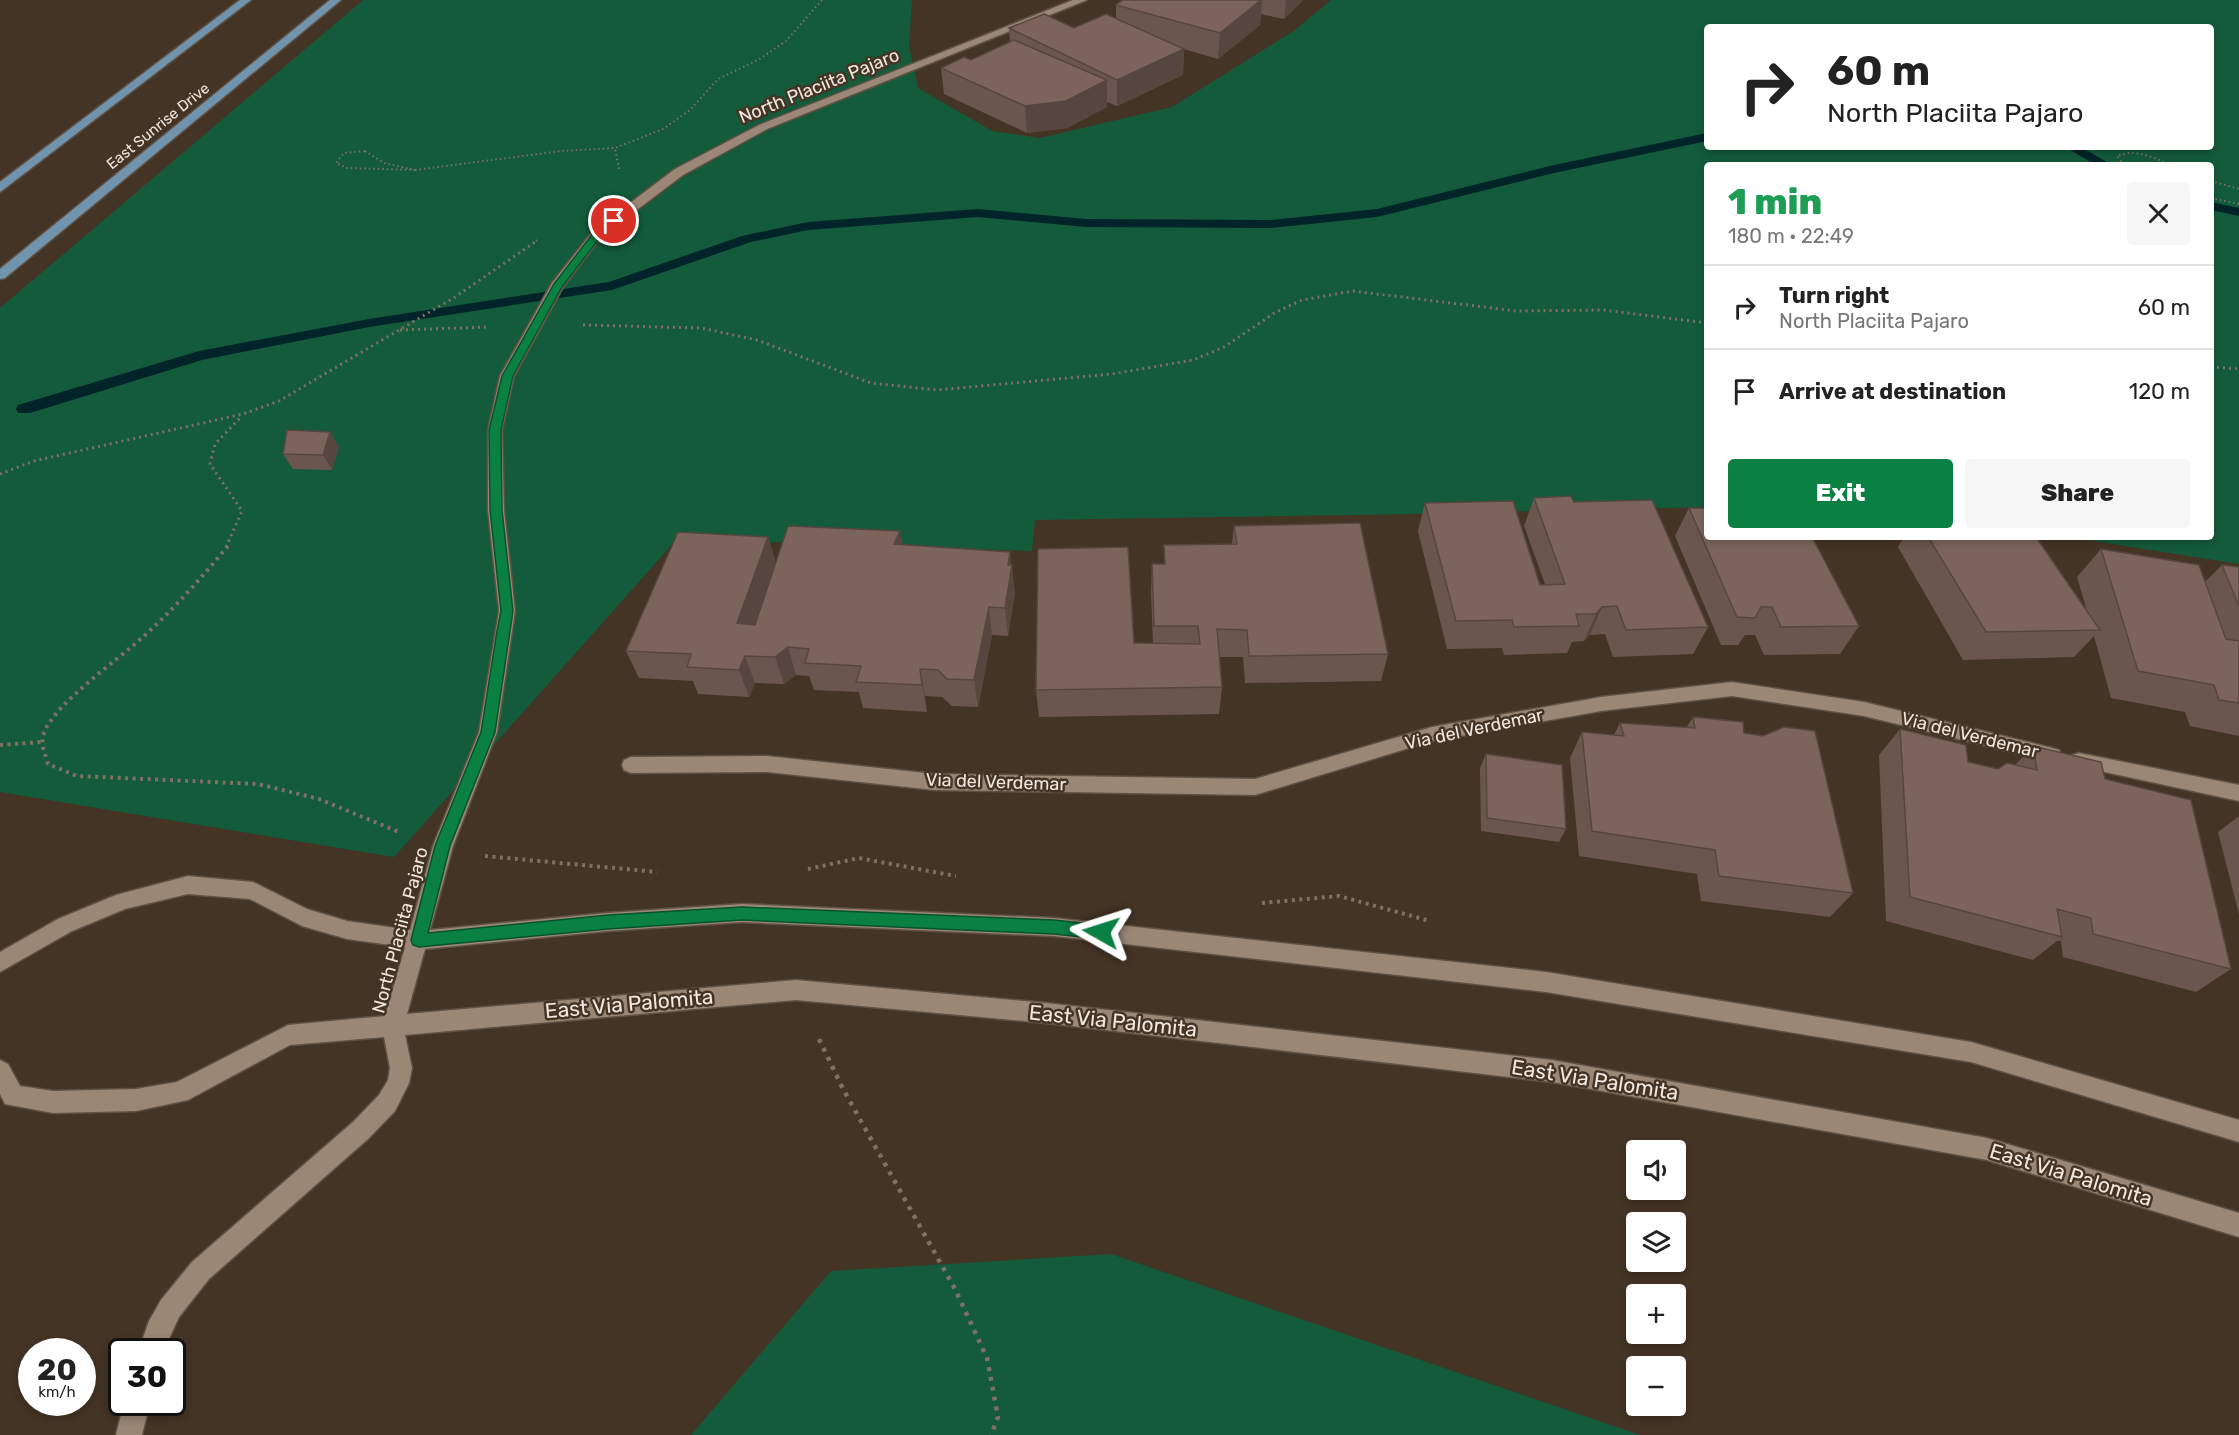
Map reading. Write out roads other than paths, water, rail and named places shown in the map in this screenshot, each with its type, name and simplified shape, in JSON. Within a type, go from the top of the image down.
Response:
[{"type":"main road","points":[[0,188],[246,0]]},
{"type":"main road","name":"East Sunrise Drive","points":[[0,275],[336,0]]},
{"type":"street","name":"North Placiita Pajaro","points":[[393,1027],[419,940],[443,846],[488,732],[507,611],[496,510],[495,430],[507,376],[558,286],[597,234],[679,172],[763,127],[1082,0]]},
{"type":"street","name":"Via del Verdemar","points":[[631,765],[767,764],[935,782],[1255,787],[1432,734],[1601,704],[1732,689],[1864,709],[2006,745],[2239,793]]},
{"type":"street","points":[[0,963],[75,921],[123,901],[188,885],[253,891],[302,917],[347,930],[419,940],[608,922],[742,913],[1054,927],[1546,982],[1971,1053],[2239,1131]]},
{"type":"street","name":"East Via Palomita","points":[[0,1071],[13,1096],[53,1102],[136,1100],[180,1092],[288,1035],[796,990],[1046,1013],[1552,1071],[1987,1149],[2239,1225]]},
{"type":"street","points":[[154,1338],[183,1289],[212,1258],[373,1119],[387,1103],[398,1083],[401,1068],[393,1027]]},
{"type":"street","points":[[129,1435],[134,1416]]},
{"type":"waterway","points":[[24,409],[199,356],[369,323],[612,286],[747,239],[808,226],[978,213],[1086,223],[1271,224],[1377,213],[1554,169],[1704,138]]},
{"type":"waterway","points":[[2077,150],[2100,162]]},
{"type":"waterway","points":[[2214,207],[2239,212]]}]
